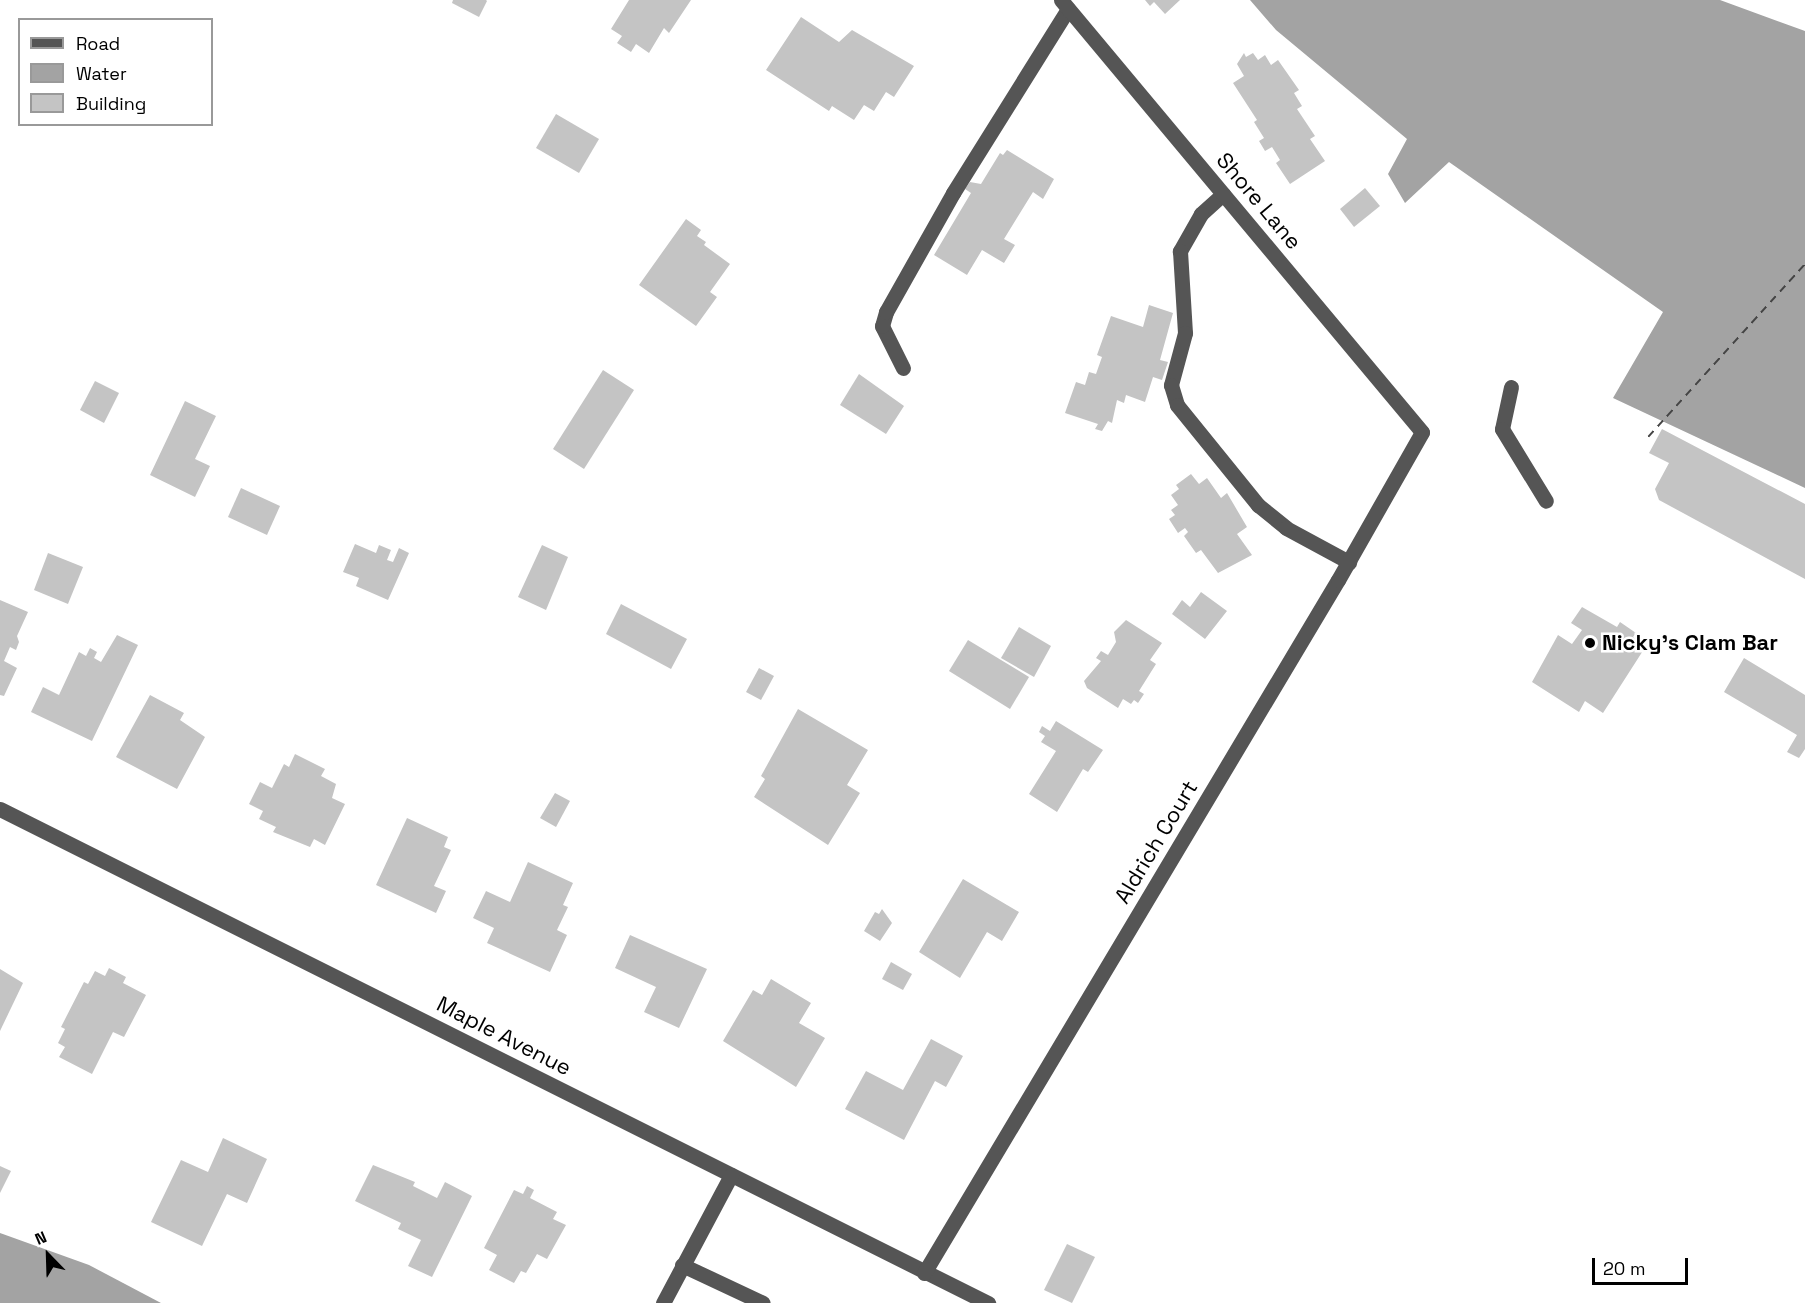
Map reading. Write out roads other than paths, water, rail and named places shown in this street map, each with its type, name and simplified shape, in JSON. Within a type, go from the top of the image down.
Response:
[{"type":"street","name":"Shore Lane","points":[[1065,4],[1422,432]]},
{"type":"street","points":[[903,368],[882,326],[886,312],[952,193],[1065,4]]},
{"type":"street","points":[[1223,194],[1201,214],[1180,251],[1185,333],[1171,386],[1178,405],[1258,505],[1286,528],[1349,562]]},
{"type":"street","points":[[1511,387],[1502,429],[1546,501]]},
{"type":"street","name":"Aldrich Court","points":[[924,1273],[1349,562],[1422,432]]},
{"type":"street","name":"Maple Avenue","points":[[0,809],[988,1303]]},
{"type":"street","points":[[663,1303],[731,1175]]},
{"type":"street","points":[[682,1265],[763,1303]]},
{"type":"water","points":[[1250,0],[1720,0],[1805,31],[1805,488],[1613,398],[1663,312],[1449,162],[1405,203],[1388,174],[1407,139],[1276,30]]},
{"type":"water","points":[[0,1233],[89,1265],[161,1303],[0,1303]]},
{"type":"place","name":"Nicky's Clam Bar","points":[[1590,643]]}]
